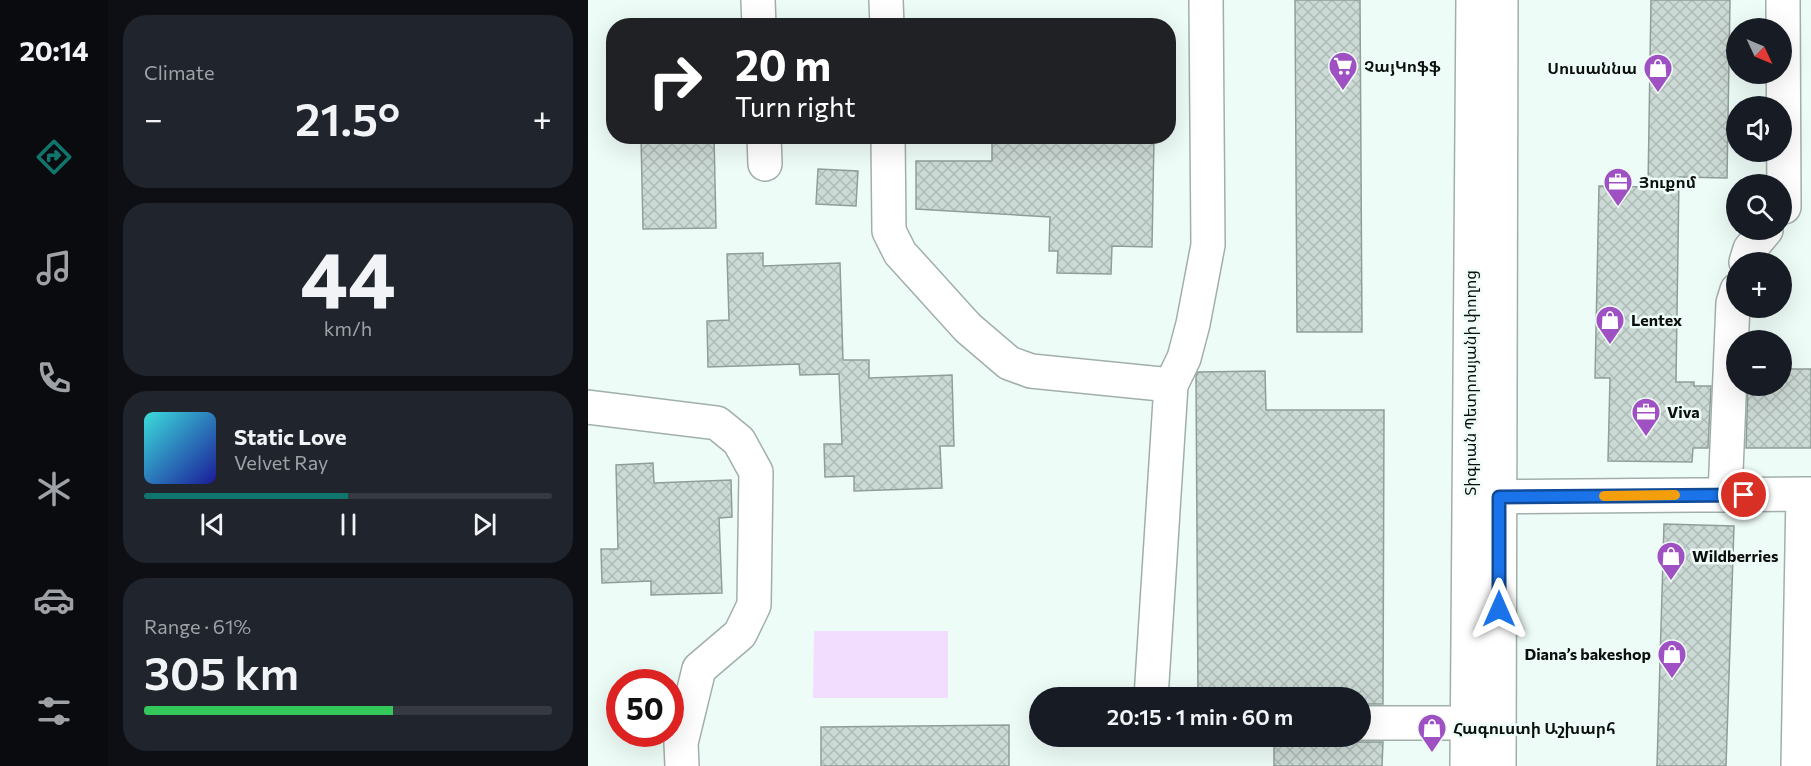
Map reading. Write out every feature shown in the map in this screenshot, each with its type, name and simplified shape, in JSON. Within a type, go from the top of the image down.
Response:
[{"type":"main road","points":[[758,0],[759,18]]},
{"type":"main road","points":[[886,0],[887,18]]},
{"type":"main road","points":[[1152,687],[1171,386],[1184,358],[1193,324],[1208,245],[1206,0]]},
{"type":"main road","name":"Տիգրան Պետրոսյանի փողոց","points":[[1473,0],[1484,497],[1500,766]]},
{"type":"main road","name":"Տիգրան Պետրոսյանի փողոց","points":[[1467,766],[1467,723],[1484,497],[1501,0]]},
{"type":"main road","points":[[1778,174],[1783,0]]},
{"type":"main road","points":[[888,144],[889,231],[900,253],[968,328],[1009,363],[1031,371],[1171,386]]},
{"type":"main road","points":[[1792,203],[1811,186]]},
{"type":"main road","points":[[1725,495],[1732,318]]},
{"type":"main road","points":[[588,407],[717,423],[739,441],[756,472],[754,604],[740,634],[699,669],[681,743],[682,766]]},
{"type":"main road","points":[[1484,497],[1807,494],[1798,766]]},
{"type":"main road","points":[[1371,723],[1467,723]]},
{"type":"shaded area","points":[[814,631],[948,631],[948,698],[813,698]]},
{"type":"building","points":[[1295,0],[1360,0],[1362,332],[1297,332]]},
{"type":"building","points":[[1651,0],[1730,0],[1730,18],[1726,18],[1726,84],[1729,84],[1728,96],[1726,96],[1726,178],[1679,177],[1676,382],[1694,382],[1694,386],[1711,386],[1708,448],[1693,448],[1692,462],[1608,461],[1610,378],[1595,378],[1599,186],[1648,187]]},
{"type":"building","points":[[641,144],[714,144],[716,228],[643,229]]},
{"type":"building","points":[[992,144],[1154,144],[1152,247],[1112,246],[1111,274],[1057,273],[1058,251],[1049,251],[1050,217],[916,209],[916,161],[992,161]]},
{"type":"building","points":[[818,169],[858,171],[856,206],[816,204]]},
{"type":"building","points":[[763,253],[763,266],[840,263],[843,360],[869,360],[869,378],[952,375],[954,446],[940,446],[942,488],[854,491],[854,476],[825,477],[824,444],[842,444],[839,374],[800,375],[799,364],[708,367],[707,321],[729,320],[727,254]]},
{"type":"building","points":[[1792,369],[1811,369],[1811,448],[1746,448],[1748,396],[1792,396]]},
{"type":"building","points":[[1265,371],[1266,410],[1384,410],[1383,704],[1371,704],[1371,687],[1198,687],[1196,376],[1198,372]]},
{"type":"building","points":[[653,463],[654,483],[731,480],[732,517],[719,518],[722,593],[651,595],[651,581],[602,583],[601,549],[618,549],[616,465]]},
{"type":"building","points":[[1664,524],[1734,526],[1726,766],[1657,766]]},
{"type":"building","points":[[1009,725],[1009,766],[821,766],[821,727]]},
{"type":"building","points":[[1371,742],[1383,742],[1382,766],[1274,766],[1274,747],[1371,747]]},
{"type":"slow traffic","points":[[1604,496],[1675,495]]},
{"type":"place","name":"ՉայԿոֆֆ","points":[[1343,92]]},
{"type":"place","name":"Սուսաննա","points":[[1658,94]]},
{"type":"place","name":"Յուքոմ","points":[[1618,208]]},
{"type":"place","name":"Lentex","points":[[1610,346]]},
{"type":"place","name":"Viva","points":[[1646,438]]},
{"type":"place","name":"Wildberries","points":[[1671,582]]},
{"type":"place","name":"Diana’s bakeshop","points":[[1672,680]]},
{"type":"place","name":"Հագուստի Աշխարհ","points":[[1432,754]]},
{"type":"route","points":[[1499,609],[1499,497],[1744,495]]}]
